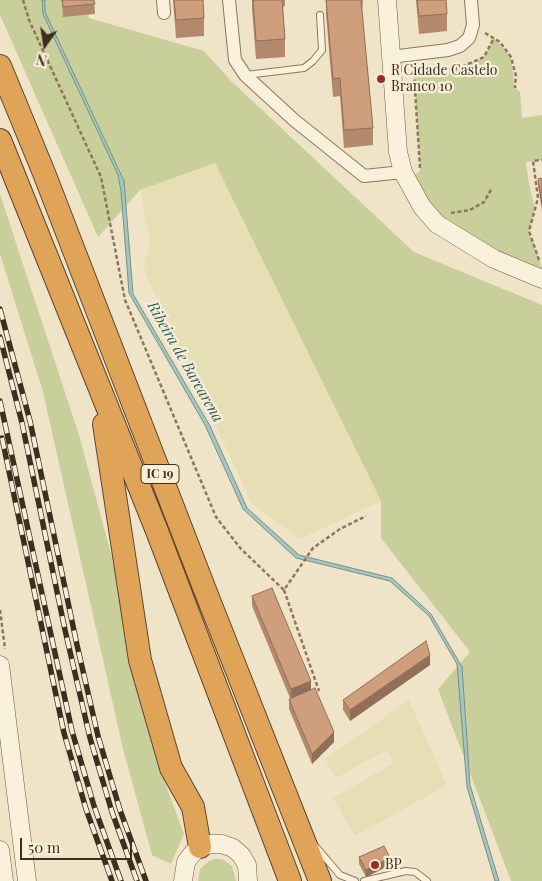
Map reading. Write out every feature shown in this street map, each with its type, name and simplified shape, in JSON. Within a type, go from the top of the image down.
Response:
[{"type":"highway","name":"IC 19","points":[[0,66],[44,173],[320,881]]},
{"type":"highway","name":"IC 19","points":[[0,140],[157,531],[290,881]]},
{"type":"highway","points":[[99,388],[140,660],[171,768],[193,807],[200,847]]},
{"type":"main road","points":[[387,0],[398,152],[403,172],[422,207],[437,224],[494,259],[542,279]]},
{"type":"main road","points":[[0,665],[28,881]]},
{"type":"main road","points":[[183,881],[186,862],[192,854],[200,847],[211,844],[222,844],[233,848],[241,855],[247,865],[248,881]]},
{"type":"main road","points":[[0,850],[4,881]]},
{"type":"street","points":[[163,0],[164,13]]},
{"type":"street","points":[[229,0],[235,60],[245,75],[294,120],[364,176],[403,172]]},
{"type":"street","points":[[390,56],[448,50],[460,46],[469,38],[473,25],[471,0]]},
{"type":"lane","points":[[245,75],[304,68],[313,61],[322,50],[320,15]]},
{"type":"lane","points":[[298,826],[340,875],[356,881]]},
{"type":"lane","points":[[364,881],[406,870],[415,872],[427,881]]},
{"type":"path","points":[[23,0],[29,20],[101,177],[125,300],[216,517],[242,549],[284,590],[319,691]]},
{"type":"path","points":[[473,25],[500,42],[511,57],[516,76],[515,88]]},
{"type":"path","points":[[403,172],[420,171],[414,74],[459,68],[484,57],[494,38]]},
{"type":"path","points":[[542,160],[533,161],[538,198],[529,232],[542,268]]},
{"type":"path","points":[[444,213],[458,213],[470,210],[484,202],[492,188]]},
{"type":"path","points":[[284,590],[312,550],[340,529],[366,516]]},
{"type":"shaded area","points":[[215,163],[381,501],[300,539],[252,504],[144,270],[150,240],[140,190]]},
{"type":"shaded area","points":[[409,700],[447,785],[355,836],[333,798],[394,763],[386,750],[336,778],[325,759]]},
{"type":"green space","points":[[0,0],[84,0],[89,18],[204,51],[230,80],[414,252],[542,305],[542,881],[511,881],[438,689],[470,652],[381,538],[381,501],[215,163],[140,190],[98,237],[0,15]]},
{"type":"green space","points":[[494,38],[511,57],[515,88],[520,92],[522,118],[542,115],[542,160],[526,162],[535,209],[529,232],[542,268],[542,275],[443,222],[428,204],[413,176],[420,171],[414,74],[459,68],[484,57]]},
{"type":"green space","points":[[0,194],[79,435],[111,554],[161,772],[184,834],[171,864],[152,855],[123,749],[43,392],[0,254]]},
{"type":"green space","points":[[222,859],[232,866],[236,881],[198,881],[200,869],[209,861]]},
{"type":"water","points":[[42,0],[45,0],[45,12],[124,181],[133,294],[210,426],[247,508],[299,555],[392,578],[431,614],[462,667],[470,785],[499,881],[495,881],[467,787],[457,664],[429,616],[390,581],[296,558],[243,509],[205,425],[129,293],[121,191],[118,175],[43,14]]},
{"type":"building","points":[[62,0],[94,0],[95,4],[63,7]]},
{"type":"building","points":[[174,0],[203,0],[204,18],[176,20]]},
{"type":"building","points":[[253,0],[282,0],[285,39],[256,41]]},
{"type":"building","points":[[326,0],[361,0],[373,128],[344,130],[340,78],[333,79]]},
{"type":"building","points":[[417,0],[446,0],[447,14],[419,16]]},
{"type":"building","points":[[542,178],[542,204],[538,179]]},
{"type":"building","points":[[272,588],[311,681],[291,689],[252,596]]},
{"type":"building","points":[[426,641],[430,655],[350,710],[343,700]]},
{"type":"building","points":[[315,688],[334,732],[312,754],[289,699]]},
{"type":"building","points":[[384,846],[390,858],[366,870],[359,857]]},
{"type":"railway","points":[[0,309],[30,421],[98,736],[120,810],[146,881]]},
{"type":"railway","points":[[0,337],[22,423],[65,630],[90,738],[112,812],[137,881]]},
{"type":"railway","points":[[0,401],[72,731],[94,806],[121,881]]},
{"type":"railway","points":[[2,438],[64,733],[86,809],[112,881]]},
{"type":"place","name":"R Cidade Castelo Branco 10","points":[[381,79]]},
{"type":"place","name":"BP","points":[[375,865]]},
{"type":"water label","name":"Ribeira de Barcarena","points":[[185,362]]}]
